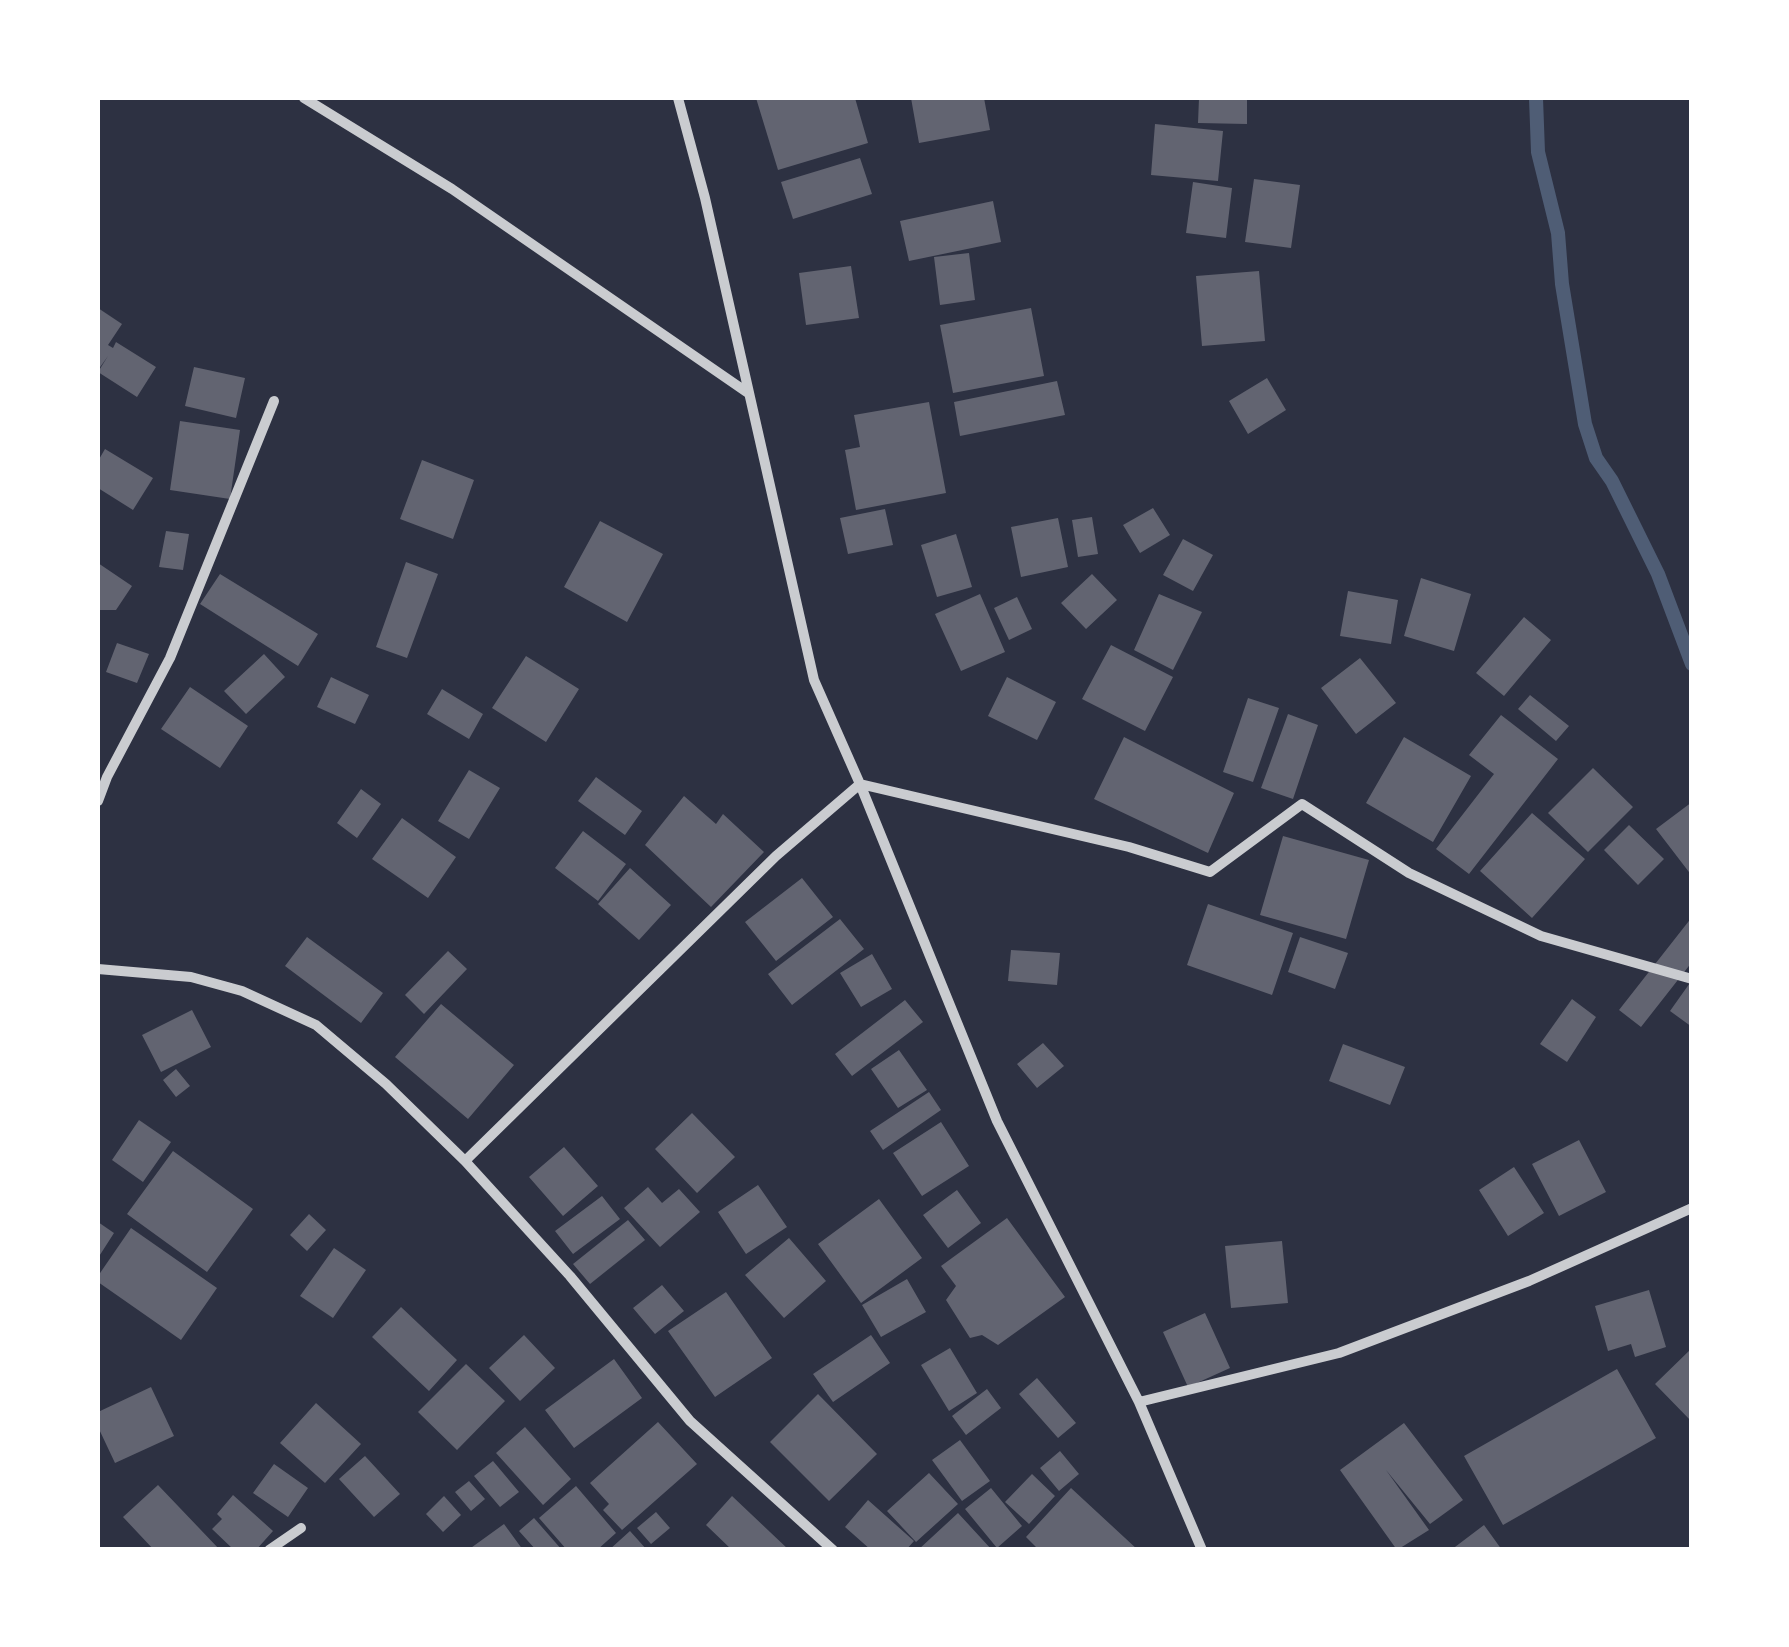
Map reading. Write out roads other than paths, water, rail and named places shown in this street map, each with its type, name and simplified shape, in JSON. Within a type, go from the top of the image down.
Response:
[{"type":"street","points":[[304,98],[452,190],[748,393]]},
{"type":"street","points":[[678,98],[705,198],[814,680],[997,1122],[1139,1402],[1202,1550]]},
{"type":"street","points":[[98,801],[106,777],[170,658],[274,402]]},
{"type":"street","points":[[860,784],[1129,847],[1210,872],[1302,804],[1409,874],[1541,936],[1692,979]]},
{"type":"street","points":[[465,1161],[776,856],[860,784]]},
{"type":"street","points":[[98,969],[191,976],[242,991],[316,1025],[386,1084],[465,1161],[570,1276],[690,1421],[833,1550]]},
{"type":"street","points":[[1139,1402],[1340,1353],[1529,1281],[1692,1208]]},
{"type":"street","points":[[269,1550],[301,1528]]},
{"type":"waterway","points":[[1536,98],[1538,152],[1558,233],[1562,284],[1585,424],[1596,458],[1612,481],[1658,574],[1692,664]]}]
